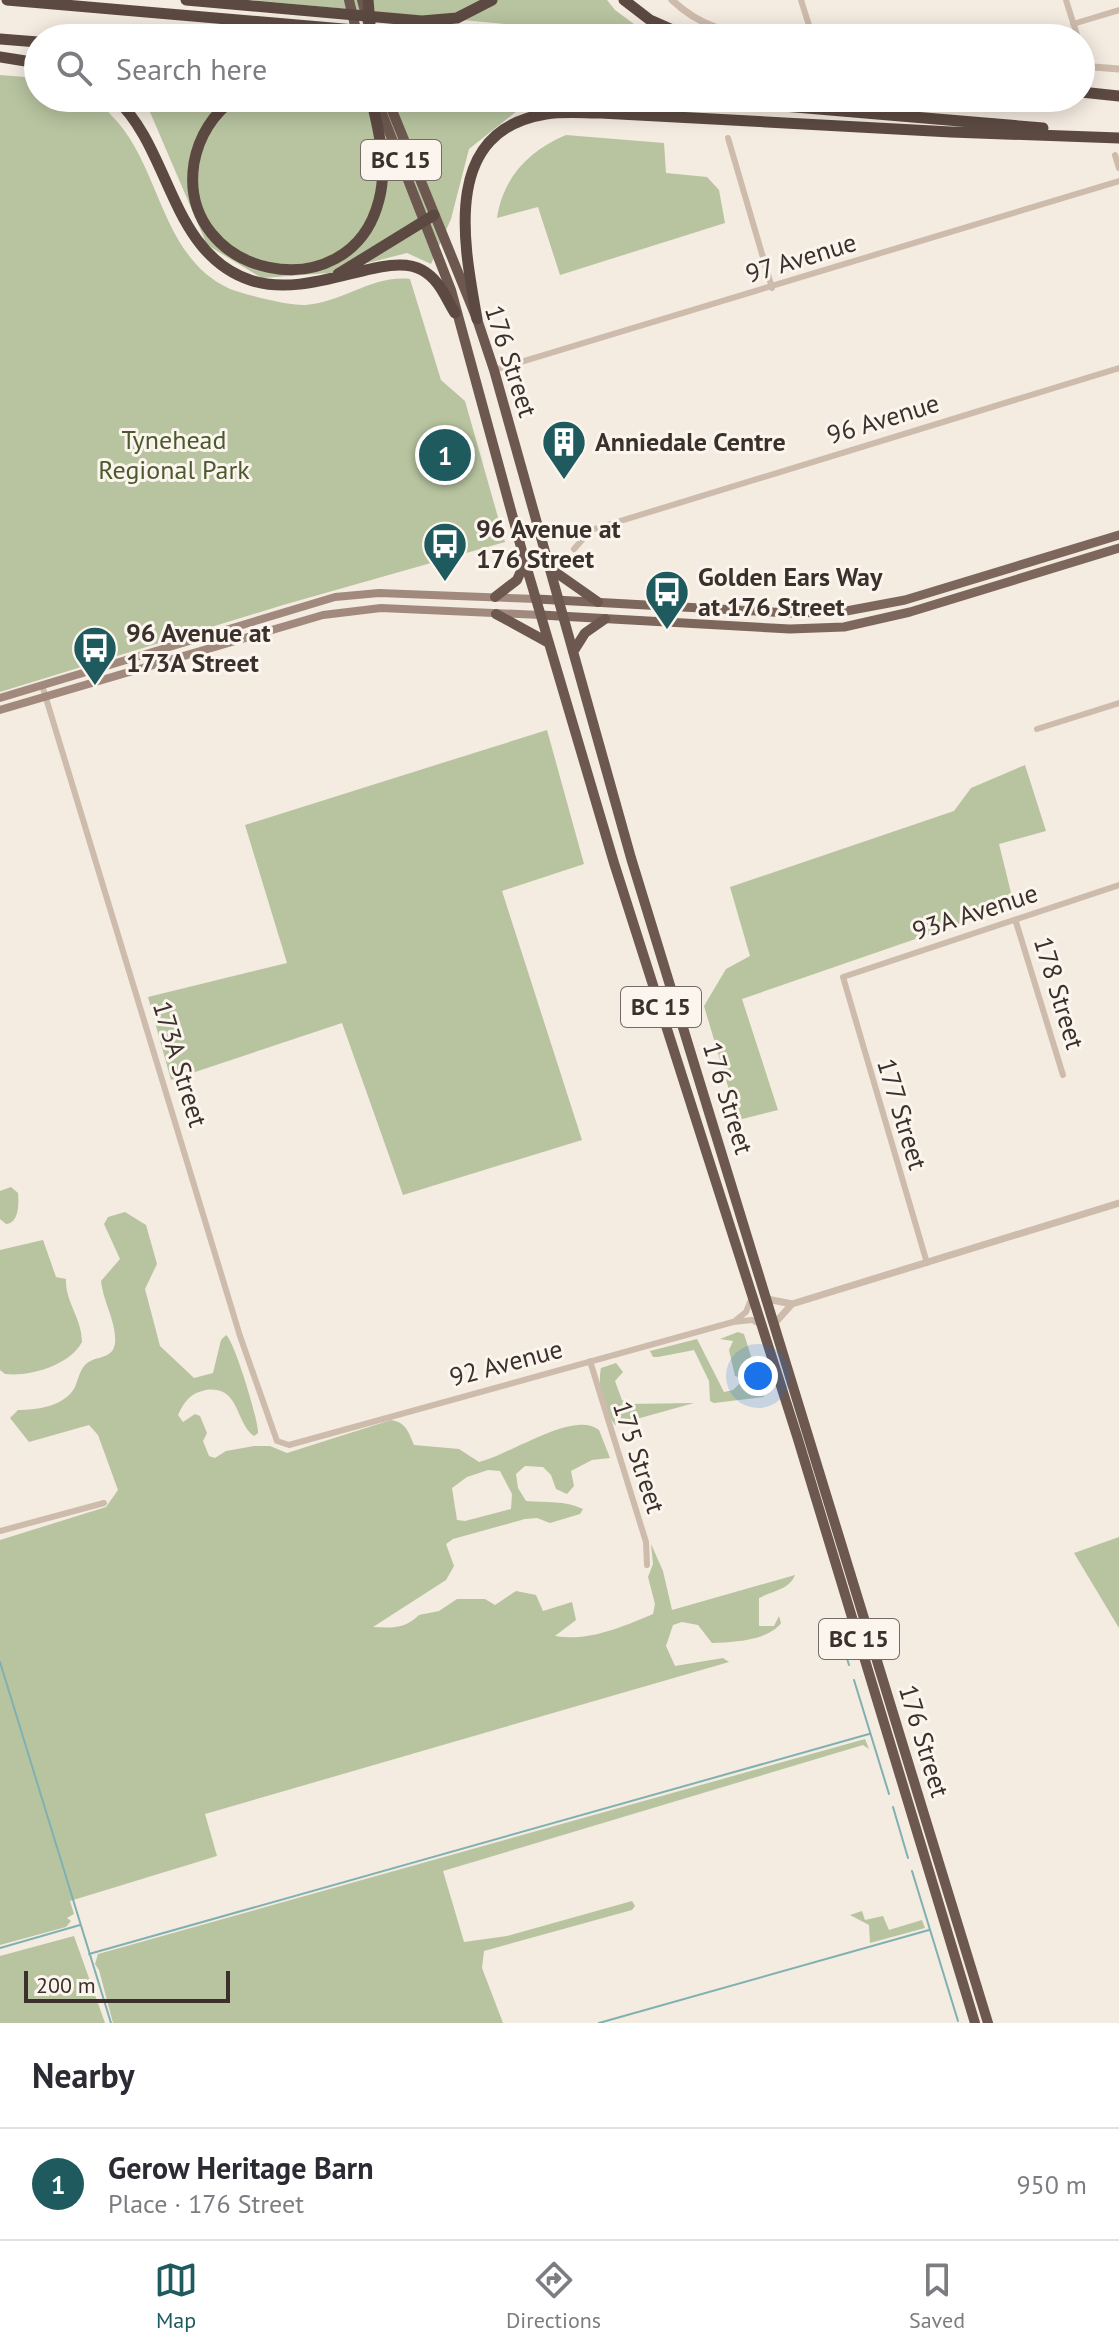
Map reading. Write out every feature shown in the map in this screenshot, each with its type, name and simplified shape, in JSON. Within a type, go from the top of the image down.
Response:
[{"type":"highway","points":[[7,0],[286,24]]},
{"type":"highway","points":[[186,0],[422,21],[457,18],[492,0]]},
{"type":"highway","points":[[349,0],[355,24]]},
{"type":"highway","points":[[624,0],[659,24]]},
{"type":"highway","points":[[365,1],[369,24]]},
{"type":"highway","points":[[0,39],[24,41]]},
{"type":"highway","points":[[0,57],[24,61]]},
{"type":"highway","points":[[1095,93],[1119,96]]},
{"type":"highway","points":[[126,112],[149,141],[187,224],[211,256],[232,273],[263,284],[298,287],[386,264],[404,264],[422,270],[435,281],[455,313]]},
{"type":"highway","points":[[220,112],[200,142],[194,167],[196,200],[211,231],[238,257],[258,266],[295,271],[315,268],[350,249],[376,211],[382,185],[379,112]]},
{"type":"highway","name":"176 Street","points":[[384,112],[477,319],[494,370],[631,858],[988,2023]]},
{"type":"highway","points":[[670,112],[776,122]]},
{"type":"highway","points":[[847,112],[1119,136]]},
{"type":"highway","points":[[477,319],[464,237],[466,193],[475,165],[509,128],[526,119],[559,113],[1119,136]]},
{"type":"highway","points":[[320,283],[430,218]]},
{"type":"highway","name":"176 Street","points":[[430,218],[525,562],[614,863],[763,1325],[975,2023]]},
{"type":"highway","points":[[495,597],[517,580],[525,562]]},
{"type":"highway","points":[[549,567],[598,602]]},
{"type":"highway","points":[[496,614],[549,643]]},
{"type":"highway","points":[[573,652],[585,633],[605,619]]},
{"type":"main road","points":[[0,698],[335,597],[379,593],[790,613],[841,612],[905,600],[1119,535]]},
{"type":"main road","points":[[0,710],[323,615],[381,608],[790,629],[844,627],[898,616],[1119,548]]},
{"type":"street","points":[[672,0],[703,24]]},
{"type":"street","points":[[801,0],[809,24]]},
{"type":"street","points":[[1066,0],[1073,24],[1119,10]]},
{"type":"street","points":[[1095,67],[1119,69]]},
{"type":"street","points":[[728,138],[772,288]]},
{"type":"street","points":[[1115,155],[1119,168]]},
{"type":"street","name":"97 Avenue","points":[[494,370],[1119,181]]},
{"type":"street","points":[[514,353],[517,364]]},
{"type":"street","name":"96 Avenue","points":[[574,549],[591,530],[1119,368]]},
{"type":"street","name":"173A Street","points":[[42,685],[254,1379],[273,1437],[281,1444],[289,1445]]},
{"type":"street","points":[[1037,729],[1119,703]]},
{"type":"street","name":"93A Avenue","points":[[843,977],[1016,922],[1119,885]]},
{"type":"street","name":"178 Street","points":[[1016,922],[1063,1075]]},
{"type":"street","name":"177 Street","points":[[843,977],[843,989],[927,1263]]},
{"type":"street","points":[[767,1299],[792,1304],[1119,1203]]},
{"type":"street","points":[[733,1322],[746,1312],[753,1295]]},
{"type":"street","points":[[775,1323],[792,1304]]},
{"type":"street","name":"92 Avenue","points":[[289,1445],[733,1322],[752,1320],[763,1325]]},
{"type":"street","name":"175 Street","points":[[590,1361],[646,1542],[647,1565]]},
{"type":"street","points":[[0,1531],[104,1503]]},
{"type":"green space","points":[[252,0],[607,0],[634,24],[505,24]]},
{"type":"green space","name":"Tynehead Regional Park","points":[[0,75],[24,77],[24,112],[108,112],[128,135],[141,158],[174,232],[188,254],[205,273],[228,288],[288,304],[305,305],[332,300],[383,281],[410,279],[441,380],[465,401],[505,542],[283,605],[0,692]]},
{"type":"green space","points":[[150,112],[516,112],[469,149],[451,219],[431,264],[407,253],[329,273],[262,278],[207,245]]},
{"type":"green space","points":[[566,135],[664,143],[666,173],[707,177],[719,190],[725,223],[560,275],[538,207],[497,218],[511,178],[540,149]]},
{"type":"green space","points":[[547,730],[584,864],[502,891],[582,1140],[403,1195],[342,1023],[171,1080],[148,997],[287,963],[245,825]]},
{"type":"green space","points":[[1025,765],[1046,831],[999,844],[1014,905],[742,999],[778,1110],[738,1120],[704,1006],[726,969],[750,956],[730,887],[954,811],[971,788]]},
{"type":"green space","points":[[11,1187],[18,1193],[18,1207],[14,1220],[6,1224],[0,1219],[0,1191]]},
{"type":"green space","points":[[125,1212],[146,1225],[157,1264],[145,1289],[160,1346],[194,1378],[213,1373],[221,1340],[226,1335],[235,1351],[258,1433],[254,1436],[248,1430],[225,1393],[206,1390],[196,1393],[185,1402],[178,1415],[183,1422],[195,1414],[200,1416],[207,1433],[203,1441],[209,1456],[215,1458],[226,1451],[254,1446],[270,1446],[287,1453],[391,1420],[404,1426],[414,1445],[459,1449],[479,1462],[558,1429],[588,1425],[599,1430],[610,1458],[592,1460],[571,1471],[574,1486],[567,1494],[556,1489],[551,1475],[543,1467],[525,1466],[516,1474],[518,1488],[526,1501],[569,1504],[583,1509],[580,1514],[550,1523],[537,1518],[525,1519],[453,1539],[446,1544],[454,1566],[446,1580],[373,1627],[403,1625],[419,1615],[439,1611],[457,1599],[485,1599],[495,1605],[516,1591],[536,1595],[543,1611],[572,1602],[576,1620],[555,1636],[581,1637],[606,1632],[653,1614],[655,1604],[648,1577],[653,1564],[651,1544],[663,1571],[672,1610],[795,1575],[784,1587],[759,1598],[759,1626],[774,1626],[779,1616],[781,1623],[759,1637],[712,1643],[698,1625],[682,1622],[673,1625],[666,1646],[675,1666],[723,1658],[729,1662],[205,1814],[217,1856],[70,1901],[74,1914],[67,1918],[71,1921],[66,1927],[0,1945],[0,1540],[106,1507],[118,1490],[98,1435],[89,1425],[29,1442],[10,1418],[18,1410],[42,1408],[65,1399],[75,1387],[86,1364],[108,1355],[114,1348],[114,1328],[101,1281],[120,1259],[104,1224],[108,1217]],"holes":[[[488,1470],[500,1471],[512,1494],[511,1509],[465,1521],[457,1520],[452,1488],[467,1477]]]},
{"type":"green space","points":[[43,1240],[56,1277],[66,1279],[82,1342],[68,1357],[48,1368],[26,1374],[5,1374],[0,1370],[0,1250]]},
{"type":"green space","points":[[738,1332],[744,1334],[764,1397],[714,1403],[710,1401],[709,1381],[694,1350],[658,1357],[653,1357],[650,1351],[697,1339],[724,1392],[733,1390],[744,1379],[735,1376],[729,1350],[733,1341],[720,1339]]},
{"type":"green space","points":[[616,1363],[623,1372],[615,1381],[622,1400],[629,1404],[694,1403],[615,1425],[602,1398],[600,1375],[601,1368]]},
{"type":"green space","points":[[1119,1537],[1119,1628],[1074,1553]]},
{"type":"green space","points":[[865,1739],[869,1749],[863,1745],[443,1871],[464,1942],[507,1936],[632,1901],[635,1906],[632,1910],[484,1951],[482,1968],[503,2023],[113,2023],[95,1964],[98,1954]]},
{"type":"green space","points":[[862,1911],[865,1920],[883,1916],[889,1930],[922,1920],[925,1928],[870,1943],[869,1925],[850,1915]]},
{"type":"green space","points":[[74,1936],[105,2023],[0,2023],[0,1956]]},
{"type":"waterway","points":[[839,1632],[849,1665]]},
{"type":"waterway","points":[[0,1662],[111,2023]]},
{"type":"waterway","points":[[854,1680],[889,1794]]},
{"type":"waterway","points":[[89,1954],[869,1734]]},
{"type":"waterway","points":[[893,1807],[908,1858]]},
{"type":"waterway","points":[[912,1871],[958,2021]]},
{"type":"waterway","points":[[0,1948],[80,1925]]},
{"type":"waterway","points":[[599,2023],[929,1930]]},
{"type":"place","name":"Gerow Heritage Barn","points":[[445,455]]},
{"type":"place","name":"Anniedale Centre","points":[[564,481]]},
{"type":"place","name":"96 Avenue at 176 Street","points":[[445,583]]},
{"type":"place","name":"Golden Ears Way at 176 Street","points":[[667,631]]},
{"type":"place","name":"96 Avenue at 173A Street","points":[[95,687]]}]
